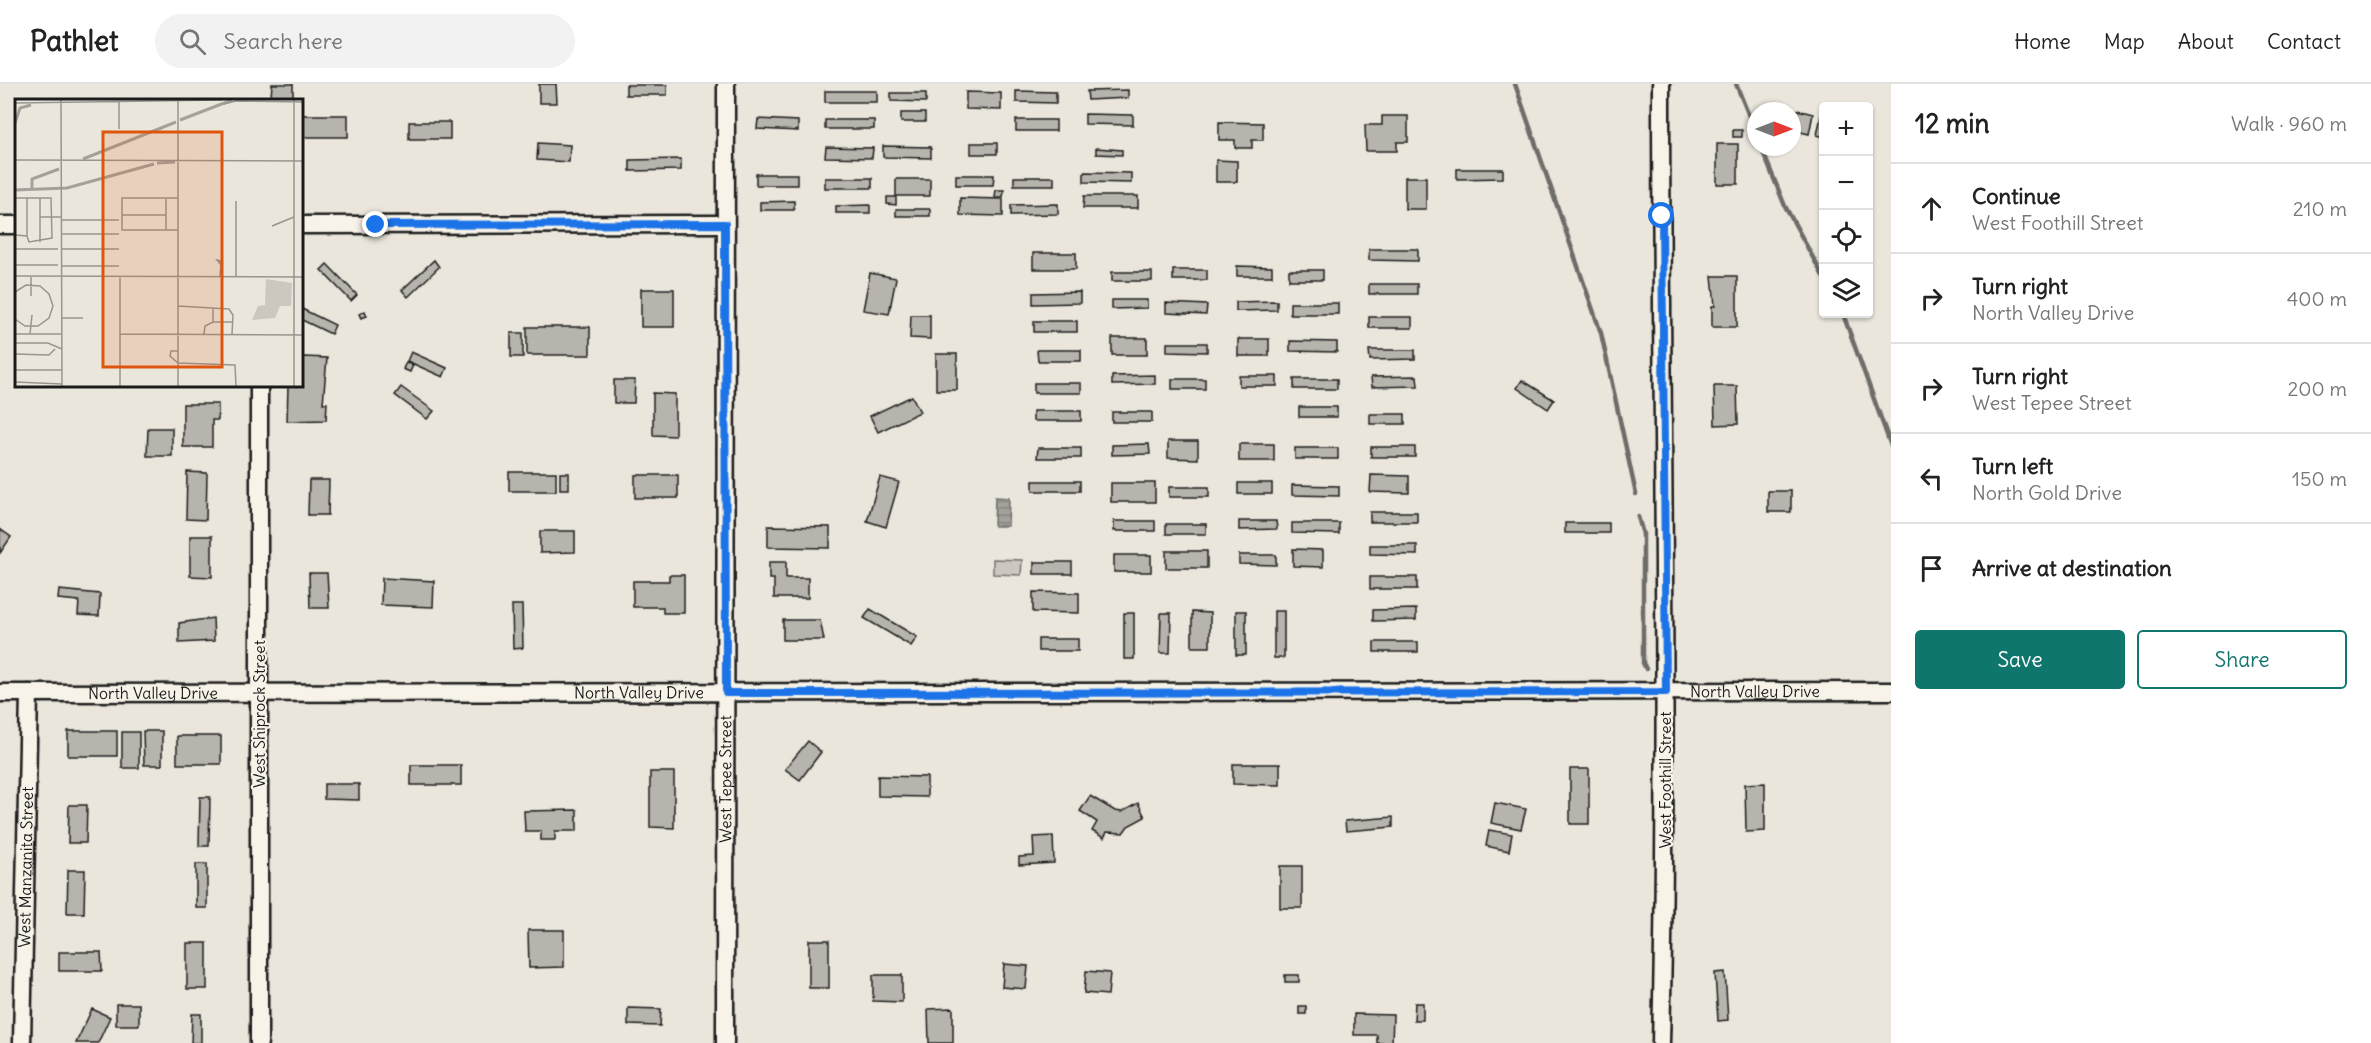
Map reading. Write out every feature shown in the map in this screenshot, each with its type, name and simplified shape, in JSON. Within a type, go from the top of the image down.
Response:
[{"type":"street","name":"West Tepee Street","points":[[725,1043],[726,84]]},
{"type":"street","name":"West Foothill Street","points":[[1661,84],[1666,692],[1661,1043]]},
{"type":"street","points":[[303,225],[725,224]]},
{"type":"street","name":"West Shiprock Street","points":[[259,387],[259,1043]]},
{"type":"street","name":"North Valley Drive","points":[[0,693],[1891,691]]},
{"type":"street","name":"West Manzanita Street","points":[[22,1043],[29,693]]},
{"type":"shaded area","points":[[995,497],[1009,498],[1008,526],[994,526]]},
{"type":"shaded area","points":[[993,559],[1022,560],[1021,575],[993,574]]},
{"type":"building","points":[[272,84],[293,84],[293,97],[271,97]]},
{"type":"building","points":[[539,84],[556,84],[557,103],[539,103]]},
{"type":"building","points":[[626,85],[667,85],[667,95],[626,95]]},
{"type":"building","points":[[1128,90],[1128,98],[1088,100],[1087,91]]},
{"type":"building","points":[[825,91],[877,91],[877,102],[825,102]]},
{"type":"building","points":[[1016,91],[1056,92],[1056,103],[1016,102]]},
{"type":"building","points":[[966,92],[1001,93],[1001,110],[966,109]]},
{"type":"building","points":[[891,93],[926,93],[926,102],[891,101]]},
{"type":"building","points":[[1801,111],[1813,114],[1809,134],[1801,132]]},
{"type":"building","points":[[901,113],[925,113],[925,122],[901,122]]},
{"type":"building","points":[[1085,114],[1133,115],[1133,125],[1085,124]]},
{"type":"building","points":[[303,115],[348,115],[348,137],[303,137]]},
{"type":"building","points":[[1382,116],[1408,116],[1408,142],[1397,142],[1397,151],[1366,151],[1365,125],[1382,125]]},
{"type":"building","points":[[758,119],[798,121],[798,131],[757,129]]},
{"type":"building","points":[[825,120],[874,120],[874,129],[825,129]]},
{"type":"building","points":[[1016,120],[1056,120],[1056,131],[1016,131]]},
{"type":"building","points":[[409,122],[450,122],[450,139],[409,139]]},
{"type":"building","points":[[1219,122],[1263,123],[1263,140],[1252,140],[1252,148],[1235,148],[1235,140],[1219,140]]},
{"type":"building","points":[[1733,130],[1742,130],[1742,137],[1733,137]]},
{"type":"building","points":[[538,143],[570,145],[569,162],[537,160]]},
{"type":"building","points":[[971,143],[997,143],[997,154],[971,154]]},
{"type":"building","points":[[1717,144],[1738,144],[1738,184],[1717,184]]},
{"type":"building","points":[[883,146],[931,147],[931,158],[883,157]]},
{"type":"building","points":[[826,147],[873,148],[872,158],[825,157]]},
{"type":"building","points":[[1096,148],[1122,150],[1122,155],[1096,154]]},
{"type":"building","points":[[681,159],[681,170],[630,171],[630,160]]},
{"type":"building","points":[[1216,160],[1237,161],[1237,182],[1216,182]]},
{"type":"building","points":[[1457,169],[1503,169],[1503,178],[1457,179]]},
{"type":"building","points":[[1084,172],[1131,173],[1131,183],[1084,182]]},
{"type":"building","points":[[756,174],[797,174],[797,185],[756,185]]},
{"type":"building","points":[[956,175],[994,175],[993,185],[956,185]]},
{"type":"building","points":[[1014,177],[1054,177],[1054,185],[1014,185]]},
{"type":"building","points":[[1405,177],[1426,177],[1426,209],[1405,209]]},
{"type":"building","points":[[825,178],[872,178],[872,188],[825,188]]},
{"type":"building","points":[[896,179],[930,179],[930,196],[896,196]]},
{"type":"building","points":[[996,190],[1004,190],[1003,197],[995,197]]},
{"type":"building","points":[[1084,196],[1138,196],[1138,208],[1083,208]]},
{"type":"building","points":[[887,197],[896,197],[896,205],[887,204]]},
{"type":"building","points":[[960,198],[1003,199],[1003,216],[960,215]]},
{"type":"building","points":[[794,201],[794,210],[760,210],[760,202]]},
{"type":"building","points":[[1058,204],[1058,214],[1011,215],[1011,205]]},
{"type":"building","points":[[870,205],[870,213],[836,213],[836,206]]},
{"type":"building","points":[[896,209],[930,209],[930,216],[896,216]]},
{"type":"building","points":[[1369,249],[1418,249],[1418,261],[1369,260]]},
{"type":"building","points":[[1033,253],[1076,253],[1076,269],[1033,269]]},
{"type":"building","points":[[434,260],[439,267],[408,297],[402,290]]},
{"type":"building","points":[[327,264],[357,295],[351,301],[321,270]]},
{"type":"building","points":[[1237,266],[1272,267],[1272,276],[1237,276]]},
{"type":"building","points":[[1173,270],[1207,270],[1207,280],[1173,280]]},
{"type":"building","points":[[1289,270],[1323,270],[1323,280],[1289,280]]},
{"type":"building","points":[[1112,272],[1152,272],[1152,281],[1112,281]]},
{"type":"building","points":[[870,273],[896,278],[889,314],[863,310]]},
{"type":"building","points":[[1712,276],[1737,276],[1737,327],[1712,327],[1712,306],[1715,306]]},
{"type":"building","points":[[1369,284],[1417,284],[1417,294],[1369,294]]},
{"type":"building","points":[[641,289],[674,289],[674,327],[641,327]]},
{"type":"building","points":[[1080,292],[1080,303],[1033,304],[1033,293]]},
{"type":"building","points":[[1112,300],[1147,300],[1147,308],[1112,309]]},
{"type":"building","points":[[1277,301],[1277,310],[1236,311],[1236,302]]},
{"type":"building","points":[[1166,303],[1207,305],[1206,315],[1166,313]]},
{"type":"building","points":[[1290,303],[1338,303],[1338,314],[1290,314]]},
{"type":"building","points":[[303,309],[335,325],[331,334],[303,320]]},
{"type":"building","points":[[365,311],[367,316],[361,318],[359,314]]},
{"type":"building","points":[[911,315],[930,315],[930,339],[910,338]]},
{"type":"building","points":[[1369,317],[1412,317],[1412,328],[1369,328]]},
{"type":"building","points":[[1034,321],[1077,321],[1077,332],[1034,332]]},
{"type":"building","points":[[527,327],[590,327],[590,355],[527,355]]},
{"type":"building","points":[[511,333],[523,333],[523,357],[511,357]]},
{"type":"building","points":[[1112,338],[1147,338],[1147,355],[1112,355]]},
{"type":"building","points":[[1238,339],[1269,339],[1269,356],[1238,356]]},
{"type":"building","points":[[1290,341],[1337,342],[1337,352],[1290,351]]},
{"type":"building","points":[[1167,343],[1207,343],[1207,352],[1167,351]]},
{"type":"building","points":[[1037,350],[1081,350],[1081,361],[1038,361]]},
{"type":"building","points":[[1369,350],[1415,350],[1415,359],[1370,360]]},
{"type":"building","points":[[411,352],[447,368],[443,377],[407,361]]},
{"type":"building","points":[[936,354],[957,354],[957,390],[936,390]]},
{"type":"building","points":[[303,358],[327,358],[323,403],[327,403],[326,420],[287,421],[288,387],[303,387]]},
{"type":"building","points":[[406,362],[413,365],[410,372],[403,369]]},
{"type":"building","points":[[1155,375],[1155,384],[1112,385],[1112,376]]},
{"type":"building","points":[[1239,376],[1277,376],[1277,386],[1239,386]]},
{"type":"building","points":[[1417,376],[1418,386],[1372,387],[1371,377]]},
{"type":"building","points":[[1172,379],[1205,379],[1205,389],[1172,389]]},
{"type":"building","points":[[1294,379],[1337,379],[1337,389],[1294,389]]},
{"type":"building","points":[[614,380],[635,380],[634,403],[614,403]]},
{"type":"building","points":[[1522,380],[1554,400],[1548,409],[1517,388]]},
{"type":"building","points":[[1034,383],[1081,383],[1081,393],[1034,393]]},
{"type":"building","points":[[1714,386],[1737,386],[1738,424],[1715,425]]},
{"type":"building","points":[[401,387],[434,411],[427,419],[395,395]]},
{"type":"building","points":[[653,393],[675,394],[675,436],[653,435]]},
{"type":"building","points":[[912,396],[920,412],[878,432],[870,416]]},
{"type":"building","points":[[183,404],[218,404],[218,420],[212,420],[212,447],[183,447]]},
{"type":"building","points":[[1299,407],[1337,407],[1337,417],[1299,417]]},
{"type":"building","points":[[1033,411],[1081,411],[1081,421],[1033,421]]},
{"type":"building","points":[[1112,412],[1152,412],[1152,422],[1112,422]]},
{"type":"building","points":[[1370,414],[1405,414],[1405,424],[1370,424]]},
{"type":"building","points":[[148,428],[172,428],[172,456],[147,456]]},
{"type":"building","points":[[1168,441],[1198,441],[1198,459],[1168,458]]},
{"type":"building","points":[[1149,444],[1150,454],[1112,455],[1112,445]]},
{"type":"building","points":[[1239,444],[1274,444],[1274,461],[1239,461]]},
{"type":"building","points":[[1371,447],[1415,447],[1415,457],[1371,457]]},
{"type":"building","points":[[1038,448],[1081,448],[1081,458],[1037,458]]},
{"type":"building","points":[[1295,448],[1338,448],[1338,459],[1295,459]]},
{"type":"building","points":[[187,472],[207,473],[206,520],[186,519]]},
{"type":"building","points":[[509,472],[556,472],[556,491],[509,491]]},
{"type":"building","points":[[560,473],[569,473],[569,489],[560,489]]},
{"type":"building","points":[[635,475],[678,475],[678,498],[635,498]]},
{"type":"building","points":[[1371,475],[1409,476],[1409,493],[1370,492]]},
{"type":"building","points":[[880,477],[899,482],[886,527],[867,521]]},
{"type":"building","points":[[309,480],[329,480],[328,515],[308,515]]},
{"type":"building","points":[[1033,481],[1080,481],[1080,491],[1033,491]]},
{"type":"building","points":[[1111,483],[1155,483],[1155,502],[1111,502]]},
{"type":"building","points":[[1238,483],[1272,483],[1272,494],[1238,494]]},
{"type":"building","points":[[1292,485],[1339,486],[1339,496],[1292,495]]},
{"type":"building","points":[[1169,487],[1209,487],[1209,497],[1169,497]]},
{"type":"building","points":[[1768,491],[1791,491],[1791,512],[1768,512]]},
{"type":"building","points":[[1370,512],[1417,512],[1417,522],[1370,522]]},
{"type":"building","points":[[1114,521],[1155,521],[1155,531],[1114,531]]},
{"type":"building","points":[[1239,521],[1276,521],[1277,529],[1239,530]]},
{"type":"building","points":[[1292,523],[1339,523],[1339,534],[1292,533]]},
{"type":"building","points":[[1565,523],[1609,523],[1609,533],[1565,533]]},
{"type":"building","points":[[1166,524],[1206,524],[1206,534],[1166,534]]},
{"type":"building","points":[[768,526],[830,527],[830,548],[768,547]]},
{"type":"building","points":[[0,529],[11,537],[0,553]]},
{"type":"building","points":[[540,531],[575,531],[575,552],[540,553]]},
{"type":"building","points":[[190,536],[212,536],[212,577],[190,576]]},
{"type":"building","points":[[1370,545],[1417,545],[1417,555],[1370,554]]},
{"type":"building","points":[[1293,549],[1323,550],[1323,567],[1293,566]]},
{"type":"building","points":[[1166,551],[1207,551],[1207,568],[1166,568]]},
{"type":"building","points":[[1114,555],[1151,555],[1151,572],[1114,572]]},
{"type":"building","points":[[1239,555],[1276,555],[1276,565],[1239,564]]},
{"type":"building","points":[[769,562],[786,562],[786,578],[808,578],[808,598],[774,598],[774,579],[769,579]]},
{"type":"building","points":[[1034,562],[1072,562],[1072,574],[1034,574]]},
{"type":"building","points":[[309,573],[327,573],[329,608],[310,608]]},
{"type":"building","points":[[669,575],[684,575],[684,613],[663,613],[663,607],[633,607],[633,581],[669,581]]},
{"type":"building","points":[[1370,577],[1417,577],[1417,589],[1370,589]]},
{"type":"building","points":[[382,578],[434,581],[433,607],[381,605]]},
{"type":"building","points":[[59,590],[100,594],[99,616],[78,615],[79,601],[58,599]]},
{"type":"building","points":[[1033,592],[1079,593],[1079,613],[1033,612]]},
{"type":"building","points":[[512,605],[522,605],[523,648],[513,649]]},
{"type":"building","points":[[870,609],[917,637],[911,646],[864,618]]},
{"type":"building","points":[[1416,609],[1416,620],[1373,621],[1373,610]]},
{"type":"building","points":[[1236,611],[1246,611],[1246,655],[1236,655]]},
{"type":"building","points":[[1274,611],[1284,611],[1284,658],[1274,658]]},
{"type":"building","points":[[1192,612],[1210,613],[1210,647],[1192,647]]},
{"type":"building","points":[[1124,613],[1134,613],[1134,659],[1124,659]]},
{"type":"building","points":[[1161,613],[1171,613],[1170,653],[1160,653]]},
{"type":"building","points":[[213,618],[214,641],[179,643],[179,623]]},
{"type":"building","points":[[783,620],[820,620],[824,640],[783,640]]},
{"type":"building","points":[[1038,639],[1078,639],[1078,651],[1038,651]]},
{"type":"building","points":[[1374,642],[1418,642],[1418,652],[1374,652]]},
{"type":"building","points":[[68,731],[117,731],[117,756],[68,756]]},
{"type":"building","points":[[143,731],[162,731],[162,765],[144,765]]},
{"type":"building","points":[[122,732],[139,732],[139,768],[122,768]]},
{"type":"building","points":[[177,736],[221,736],[221,764],[177,764]]},
{"type":"building","points":[[808,741],[821,752],[800,780],[785,769]]},
{"type":"building","points":[[1233,764],[1280,764],[1280,785],[1233,784]]},
{"type":"building","points":[[411,765],[461,765],[461,785],[411,785]]},
{"type":"building","points":[[1570,769],[1589,769],[1589,824],[1570,824]]},
{"type":"building","points":[[650,772],[674,772],[674,828],[650,827]]},
{"type":"building","points":[[878,776],[927,777],[927,797],[878,796]]},
{"type":"building","points":[[1765,783],[1765,831],[1746,832],[1745,784]]},
{"type":"building","points":[[324,784],[359,784],[359,800],[324,799]]},
{"type":"building","points":[[1090,796],[1115,811],[1122,812],[1138,803],[1145,817],[1128,826],[1123,833],[1107,832],[1104,838],[1092,831],[1097,822],[1080,811]]},
{"type":"building","points":[[200,797],[210,797],[209,846],[199,846]]},
{"type":"building","points":[[1495,803],[1526,809],[1521,829],[1491,823]]},
{"type":"building","points":[[69,805],[87,805],[86,843],[68,843]]},
{"type":"building","points":[[577,810],[577,831],[555,831],[555,840],[541,840],[541,831],[525,831],[524,811]]},
{"type":"building","points":[[1393,817],[1393,827],[1346,831],[1345,821]]},
{"type":"building","points":[[1489,830],[1512,834],[1509,851],[1486,846]]},
{"type":"building","points":[[1053,836],[1054,863],[1019,865],[1019,857],[1034,856],[1033,837]]},
{"type":"building","points":[[196,864],[207,864],[207,908],[196,908]]},
{"type":"building","points":[[1280,866],[1302,866],[1302,908],[1280,908]]},
{"type":"building","points":[[68,870],[85,870],[84,913],[67,913]]},
{"type":"building","points":[[528,930],[564,930],[564,967],[529,968]]},
{"type":"building","points":[[809,940],[829,940],[829,988],[809,988]]},
{"type":"building","points":[[187,943],[207,943],[207,989],[187,989]]},
{"type":"building","points":[[59,952],[101,952],[102,971],[59,971]]},
{"type":"building","points":[[1004,964],[1028,966],[1026,989],[1002,987]]},
{"type":"building","points":[[1086,971],[1110,973],[1108,995],[1084,993]]},
{"type":"building","points":[[1725,972],[1728,1020],[1718,1021],[1715,973]]},
{"type":"building","points":[[873,975],[902,975],[902,1002],[873,1001]]},
{"type":"building","points":[[1285,975],[1299,975],[1299,982],[1285,982]]},
{"type":"building","points":[[1415,1003],[1423,1003],[1423,1020],[1414,1020]]},
{"type":"building","points":[[116,1004],[139,1004],[139,1025],[116,1025]]},
{"type":"building","points":[[1299,1006],[1306,1006],[1306,1014],[1299,1014]]},
{"type":"building","points":[[628,1008],[661,1009],[660,1026],[628,1025]]},
{"type":"building","points":[[953,1008],[953,1043],[929,1043],[928,1009]]},
{"type":"building","points":[[92,1009],[110,1017],[98,1043],[76,1043]]},
{"type":"building","points":[[192,1014],[201,1014],[201,1043],[191,1043]]},
{"type":"building","points":[[1354,1014],[1393,1015],[1392,1043],[1377,1043],[1377,1035],[1354,1035]]},
{"type":"waterway","points":[[1515,84],[1601,333],[1636,494]]},
{"type":"waterway","points":[[1736,84],[1747,111]]},
{"type":"waterway","points":[[1765,156],[1785,206],[1819,269]]},
{"type":"waterway","points":[[1844,318],[1891,446]]},
{"type":"waterway","points":[[1638,517],[1643,534],[1643,663],[1646,669]]},
{"type":"route","points":[[376,225],[725,224],[726,693],[1666,692],[1662,216]]}]
